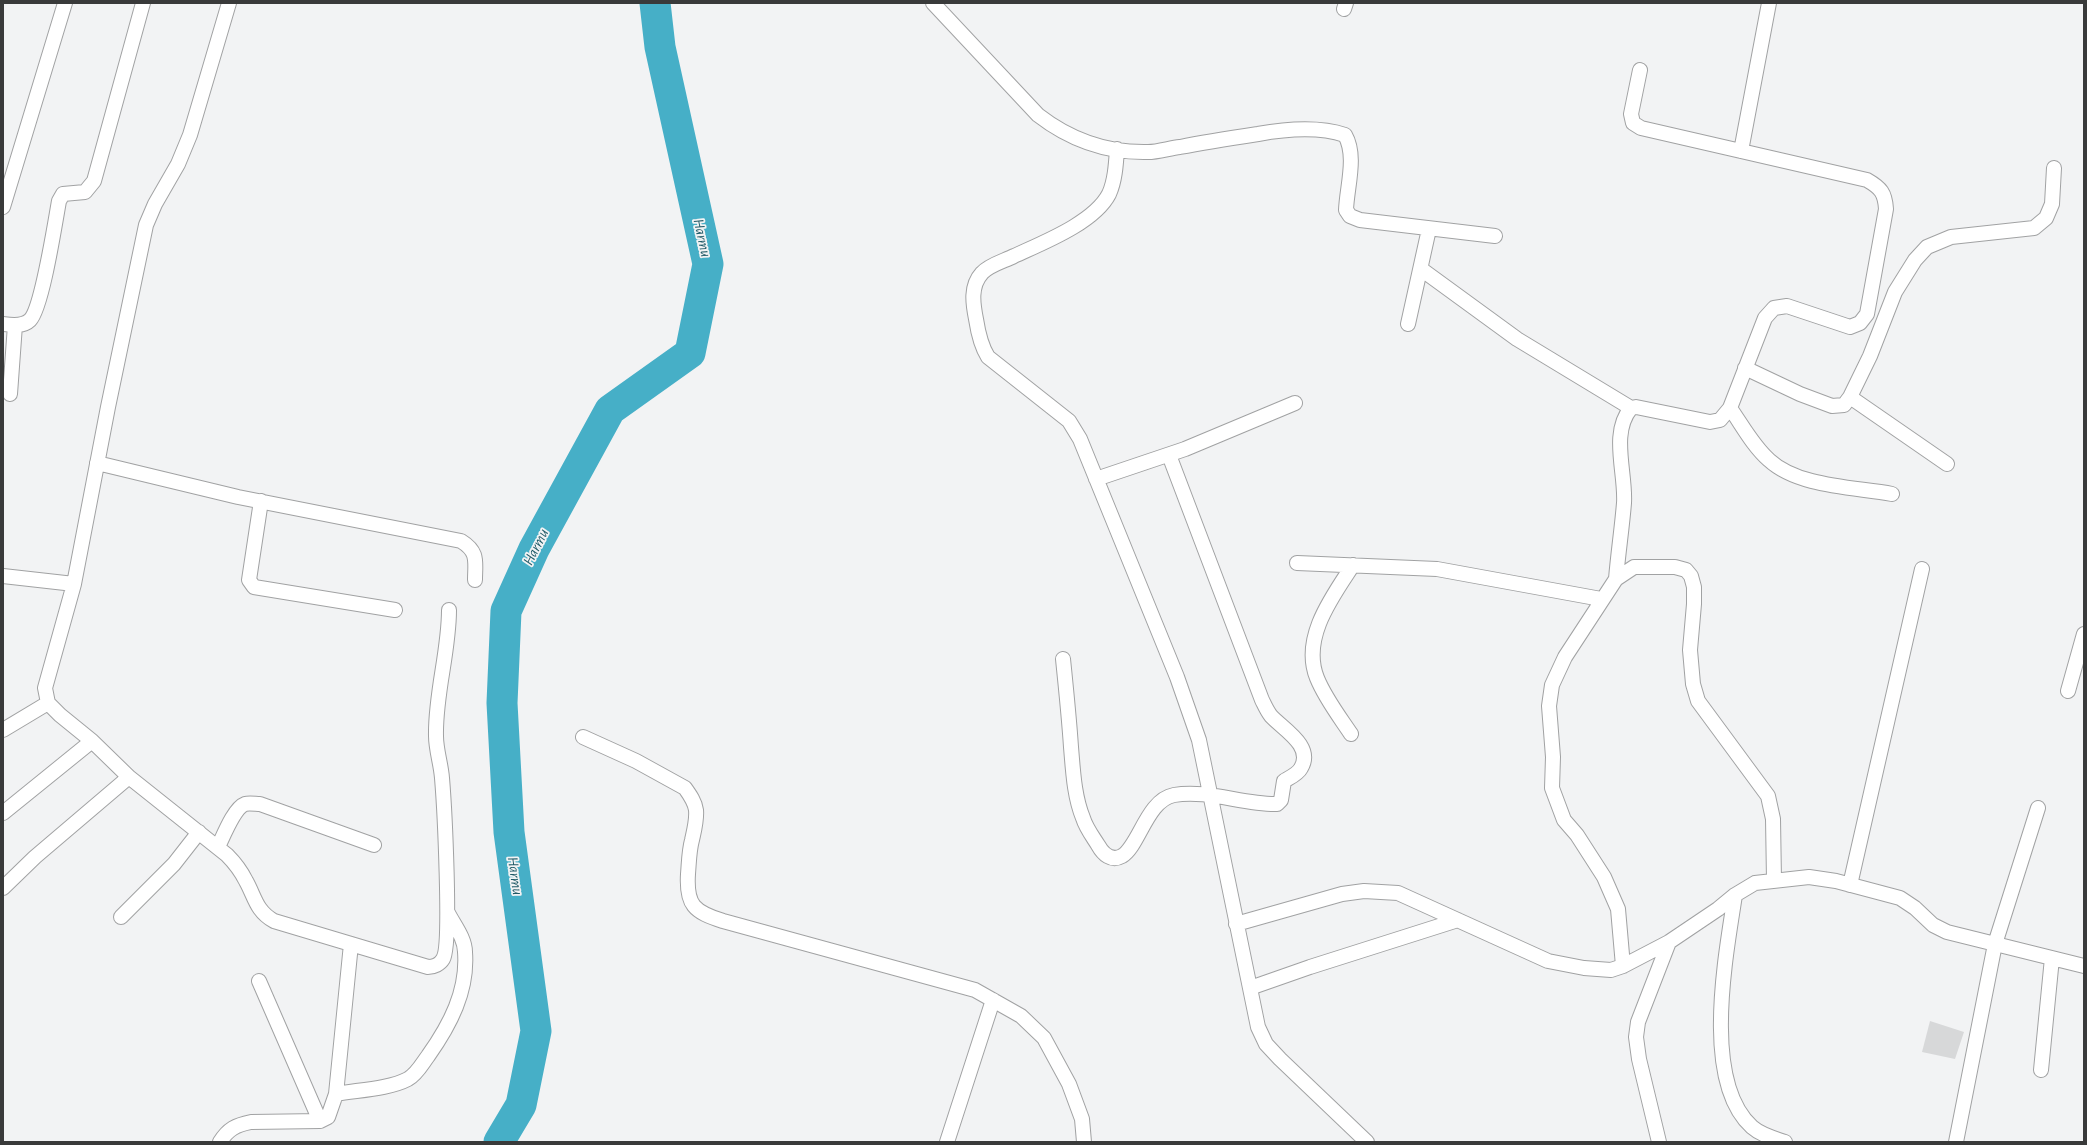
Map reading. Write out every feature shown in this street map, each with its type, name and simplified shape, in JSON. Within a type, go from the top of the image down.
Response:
[{"type":"street","points":[[3,207],[65,3]]},
{"type":"street","points":[[10,394],[9,324],[26,323],[34,313],[61,197],[63,194],[70,192],[85,192],[94,181],[143,3]]},
{"type":"street","points":[[229,3],[190,135],[178,164],[155,204],[146,226],[97,463],[74,584],[46,688],[48,703],[60,715],[92,741],[129,776],[218,847],[238,867],[256,904],[267,917],[274,921],[428,967],[435,966],[444,958],[446,952],[447,913],[444,805],[436,734],[449,628],[449,610]]},
{"type":"street","points":[[933,3],[1038,115],[1055,128],[1073,138],[1098,146],[1148,152],[1271,132],[1294,130],[1334,131],[1345,135],[1350,143],[1351,154],[1346,210],[1350,216],[1360,220],[1495,236]]},
{"type":"street","points":[[1741,151],[1769,3]]},
{"type":"street","points":[[1421,269],[1517,339],[1631,408],[1643,408],[1710,422],[1720,420],[1730,408],[1765,318],[1774,308],[1787,306],[1850,327],[1860,323],[1867,314],[1886,209],[1886,196],[1880,187],[1867,180],[1641,128],[1633,123],[1631,114],[1640,70]]},
{"type":"street","points":[[1118,149],[1109,194],[1097,209],[1080,222],[1050,240],[995,264],[982,273],[974,287],[972,302],[984,350],[988,357],[1069,421],[1080,439],[1177,677],[1199,740],[1258,1027],[1266,1044],[1367,1142]]},
{"type":"street","points":[[1746,368],[1800,394],[1832,406],[1844,405],[1850,397],[1870,356],[1895,292],[1915,260],[1927,247],[1951,237],[2034,228],[2046,218],[2052,204],[2054,168]]},
{"type":"street","points":[[1408,324],[1429,229]]},
{"type":"street","points":[[1850,397],[1947,464]]},
{"type":"street","points":[[1096,479],[1169,455],[1294,403]]},
{"type":"street","points":[[1616,579],[1624,503],[1620,435],[1624,415],[1631,408]]},
{"type":"street","points":[[1730,408],[1768,459],[1777,467],[1794,476],[1824,484],[1892,494]]},
{"type":"street","points":[[1063,659],[1074,782],[1083,819],[1102,852],[1114,858],[1124,854],[1144,822],[1167,798],[1175,795],[1211,796],[1277,804],[1281,800],[1284,781],[1300,770],[1303,754],[1301,746],[1295,738],[1272,717],[1262,700],[1169,455]]},
{"type":"street","points":[[97,463],[261,502],[461,541],[472,549],[475,554],[475,580]]},
{"type":"street","points":[[261,502],[249,580],[250,585],[254,588],[395,610]]},
{"type":"street","points":[[1297,562],[1437,569],[1601,599]]},
{"type":"street","points":[[1350,734],[1326,696],[1317,677],[1312,654],[1315,633],[1335,593],[1353,565]]},
{"type":"street","points":[[1623,966],[1618,909],[1604,877],[1577,834],[1564,820],[1552,788],[1553,757],[1549,706],[1552,685],[1565,657],[1601,599],[1616,579],[1634,567],[1675,567],[1686,570],[1691,576],[1694,587],[1690,650],[1693,684],[1698,701],[1768,796],[1773,819],[1774,880]]},
{"type":"street","points":[[1850,885],[1922,569]]},
{"type":"street","points":[[3,576],[74,584]]},
{"type":"street","points":[[2068,691],[2084,634]]},
{"type":"street","points":[[3,730],[48,703]]},
{"type":"street","points":[[583,737],[636,761],[685,788],[690,795],[696,811],[689,850],[687,889],[691,903],[704,914],[975,990],[1021,1016],[1044,1038],[1069,1084],[1082,1119],[1084,1142]]},
{"type":"street","points":[[3,813],[92,741]]},
{"type":"street","points":[[3,888],[35,857],[129,776]]},
{"type":"street","points":[[218,847],[237,810],[244,805],[249,804],[260,804],[374,845]]},
{"type":"street","points":[[1956,1142],[1995,944],[2038,808]]},
{"type":"street","points":[[121,916],[174,864],[199,832]]},
{"type":"street","points":[[1236,924],[1342,894],[1364,891],[1398,893],[1548,961],[1584,968],[1611,970],[1623,966],[1669,942],[1718,909],[1735,895],[1755,883],[1809,877],[1850,885],[1900,898],[1915,908],[1933,925],[1947,932],[2084,966]]},
{"type":"street","points":[[1735,895],[1724,963],[1721,1012],[1722,1057],[1726,1081],[1735,1101],[1751,1126],[1761,1134],[1785,1142]]},
{"type":"street","points":[[336,1094],[393,1084],[408,1078],[415,1073],[444,1033],[458,1001],[463,982],[466,952],[464,945],[447,913]]},
{"type":"street","points":[[1250,988],[1310,967],[1458,920]]},
{"type":"street","points":[[1659,1142],[1639,1059],[1636,1037],[1638,1022],[1669,942]]},
{"type":"street","points":[[220,1142],[225,1134],[240,1124],[251,1122],[320,1121],[328,1117],[336,1094],[351,944]]},
{"type":"street","points":[[2042,1070],[2052,958]]},
{"type":"street","points":[[259,981],[320,1121]]},
{"type":"street","points":[[947,1142],[993,1000]]},
{"type":"building","points":[[1930,1021],[1964,1032],[1955,1059],[1922,1052]]},
{"type":"waterway","name":"Harmu","points":[[499,1142],[521,1105],[536,1031],[509,832],[502,703],[506,611],[534,549],[610,410],[690,353],[708,264],[660,47],[655,3]]}]
